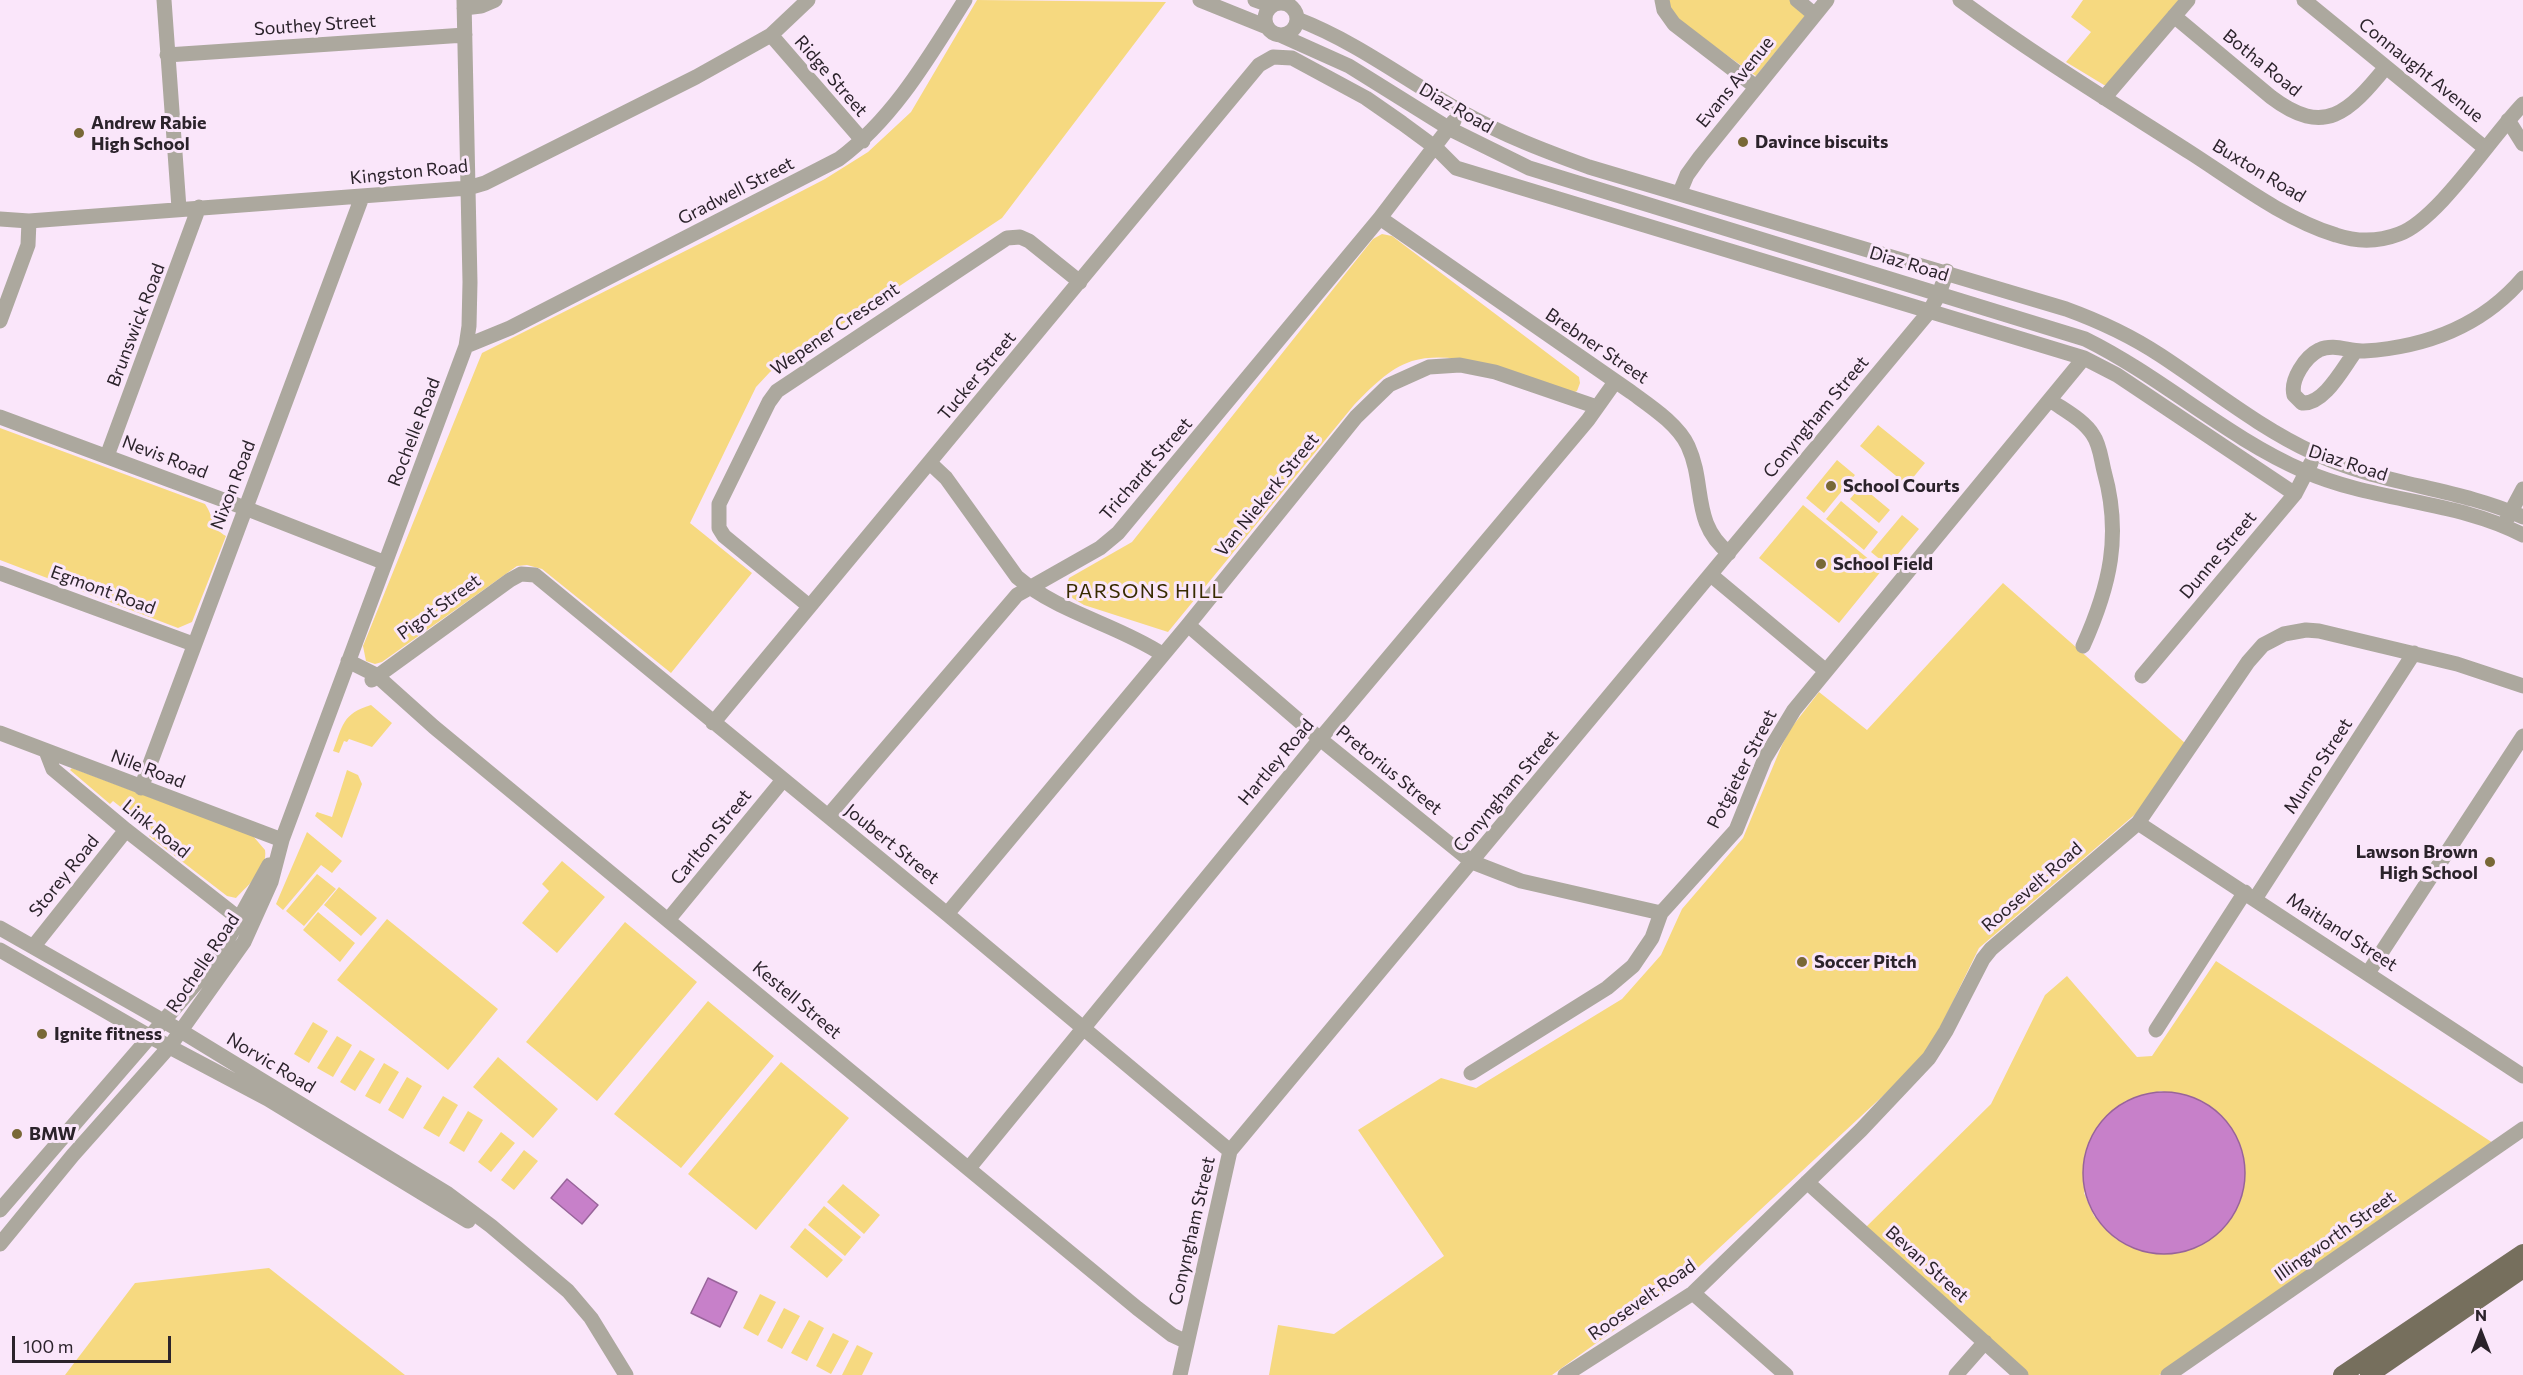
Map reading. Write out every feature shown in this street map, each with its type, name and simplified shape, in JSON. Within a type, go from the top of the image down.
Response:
[{"type":"main road","points":[[2369,1375],[2493,1281],[2523,1253]]},
{"type":"main road","points":[[2342,1375],[2493,1281],[2523,1269]]},
{"type":"street","points":[[164,0],[179,208]]},
{"type":"street","points":[[464,4],[495,0]]},
{"type":"street","name":"Kingston Road","points":[[0,219],[29,221],[179,208],[468,189],[696,77],[771,35],[789,21],[808,0]]},
{"type":"street","name":"Gradwell Street","points":[[466,346],[510,328],[794,185],[839,159],[862,141],[891,112],[965,0]]},
{"type":"street","name":"Diaz Road","points":[[1200,0],[1349,66],[1450,129],[1501,156],[1556,178],[2085,339],[2131,364],[2258,448],[2306,472],[2351,488],[2451,511],[2523,535]]},
{"type":"street","points":[[1255,0],[1285,4],[1294,10],[1294,29],[1274,31],[1265,18],[1275,4]]},
{"type":"street","points":[[1662,0],[1664,10],[1674,24],[1756,87]]},
{"type":"street","points":[[1797,0],[1815,15]]},
{"type":"street","name":"Evans Avenue","points":[[1680,192],[1687,175],[1827,0]]},
{"type":"street","name":"Buxton Road","points":[[1960,0],[2104,98],[2279,208],[2327,232],[2356,240],[2379,240],[2414,227],[2436,208],[2523,104]]},
{"type":"street","points":[[2104,98],[2188,0]]},
{"type":"street","name":"Connaught Avenue","points":[[2304,0],[2485,148]]},
{"type":"street","name":"Rochelle Road","points":[[0,1244],[73,1155],[170,1046],[246,924],[266,869],[277,856],[383,562],[466,346],[470,326],[464,4]]},
{"type":"street","name":"Diaz Road","points":[[1294,10],[1460,111],[1535,148],[1589,166],[1947,271],[2066,309],[2108,326],[2161,356],[2271,432],[2315,454],[2346,468],[2474,500],[2517,515]]},
{"type":"street","name":"Botha Road","points":[[2174,16],[2278,103],[2305,117],[2326,118],[2347,110],[2386,68]]},
{"type":"street","name":"Southey Street","points":[[167,55],[465,35]]},
{"type":"street","name":"Ridge Street","points":[[771,35],[862,141]]},
{"type":"street","name":"Tucker Street","points":[[713,723],[1259,65],[1282,55],[1292,58],[1366,98],[1436,148]]},
{"type":"street","name":"Trichardt Street","points":[[828,816],[1009,603],[1028,587],[1100,548],[1118,533],[1380,218],[1436,148],[1460,111]]},
{"type":"street","name":"Connaught Avenue","points":[[2508,120],[2523,144]]},
{"type":"street","points":[[1436,148],[1448,164],[1464,171],[2084,358],[2117,375],[2295,494]]},
{"type":"street","name":"Nixon Road","points":[[141,788],[362,197]]},
{"type":"street","name":"Brunswick Road","points":[[107,456],[199,207]]},
{"type":"street","name":"Brebner Street","points":[[1380,218],[1647,403],[1688,444],[1706,525],[1712,538],[1729,553]]},
{"type":"street","points":[[0,321],[28,245],[29,221]]},
{"type":"street","name":"Wepener Crescent","points":[[809,606],[724,536],[719,528],[719,504],[769,402],[777,391],[1007,238],[1020,237],[1029,241],[1080,282]]},
{"type":"street","name":"Conyngham Street","points":[[1179,1375],[1230,1151],[1929,312],[1939,294],[1947,271]]},
{"type":"street","points":[[2355,352],[2409,345],[2462,328],[2500,302],[2523,278]]},
{"type":"street","name":"Potgieter Street","points":[[1471,1073],[1621,977],[1644,952],[1661,913],[1730,840],[1774,742],[1794,710],[2084,358]]},
{"type":"street","name":"Van Niekerk Street","points":[[947,914],[1188,625],[1356,417],[1389,385],[1403,377],[1444,365],[1477,367],[1597,408]]},
{"type":"street","name":"Hartley Road","points":[[969,1168],[1081,1028],[1597,408],[1615,382]]},
{"type":"street","points":[[2050,400],[2093,435],[2113,506],[2114,526],[2104,598],[2083,646]]},
{"type":"street","name":"Nevis Road","points":[[0,417],[383,562]]},
{"type":"street","name":"Dunne Street","points":[[2142,676],[2295,494],[2315,454]]},
{"type":"street","points":[[930,463],[946,478],[1017,578],[1049,600],[1136,638],[1162,654]]},
{"type":"street","points":[[2503,527],[2517,515],[2523,489]]},
{"type":"street","name":"Egmont Road","points":[[0,573],[193,644]]},
{"type":"street","name":"Pigot Street","points":[[377,680],[510,580],[526,573]]},
{"type":"street","name":"Joubert Street","points":[[526,573],[539,578],[1230,1151]]},
{"type":"street","points":[[1711,575],[1826,671]]},
{"type":"street","name":"Pretorius Street","points":[[1188,625],[1320,739],[1472,862],[1521,881],[1661,913]]},
{"type":"street","name":"Roosevelt Road","points":[[1565,1375],[1693,1293],[1882,1109],[1929,1058],[1946,1031],[1983,959],[1991,949],[2138,822],[2247,662],[2263,645],[2284,634],[2306,630],[2457,664],[2523,686]]},
{"type":"street","name":"Munro Street","points":[[2156,1030],[2250,896],[2414,653]]},
{"type":"street","name":"Kestell Street","points":[[347,665],[377,680],[1137,1308],[1172,1335],[1187,1342]]},
{"type":"street","name":"Nile Road","points":[[0,733],[282,840]]},
{"type":"street","points":[[2368,973],[2523,736]]},
{"type":"street","name":"Link Road","points":[[46,751],[53,769],[126,830],[246,924]]},
{"type":"street","name":"Carlton Street","points":[[668,920],[783,780]]},
{"type":"street","name":"Maitland Street","points":[[2138,822],[2523,1076]]},
{"type":"street","name":"Storey Road","points":[[33,947],[126,830]]},
{"type":"street","name":"Rochelle Road","points":[[0,1210],[246,924]]},
{"type":"street","name":"Norvic Road","points":[[0,928],[181,1030],[448,1194],[491,1226],[512,1246]]},
{"type":"street","name":"Norvic Road","points":[[0,950],[149,1036],[268,1099],[512,1246],[539,1266],[581,1305],[608,1343],[626,1375]]},
{"type":"street","name":"Illingworth Street","points":[[2168,1375],[2523,1130]]},
{"type":"street","name":"Bevan Street","points":[[1807,1182],[2021,1375]]},
{"type":"street","points":[[1693,1293],[1786,1375]]},
{"type":"street","points":[[1956,1375],[1985,1342]]},
{"type":"shaded area","points":[[977,0],[1166,2],[1002,218],[770,372],[756,387],[690,523],[752,573],[671,673],[542,569],[527,565],[517,566],[382,662],[375,664],[366,661],[363,646],[482,353],[825,179],[868,152],[911,112]]},
{"type":"shaded area","points":[[1667,0],[1790,0],[1805,16],[1756,76],[1673,17]]},
{"type":"shaded area","points":[[2083,0],[2179,0],[2108,85],[2104,85],[2066,62],[2091,32],[2071,17]]},
{"type":"shaded area","points":[[1382,234],[1392,236],[1579,377],[1580,383],[1577,391],[1573,393],[1472,361],[1431,358],[1403,364],[1373,386],[1354,405],[1168,632],[1084,605],[1064,593],[1069,578],[1132,542],[1373,239]]},
{"type":"shaded area","points":[[1878,425],[1925,463],[1907,485],[1860,446]]},
{"type":"shaded area","points":[[0,428],[205,504],[215,526],[226,536],[192,622],[178,628],[0,560]]},
{"type":"shaded area","name":"School Courts","points":[[1837,460],[1855,475],[1824,513],[1806,498]]},
{"type":"shaded area","name":"School Courts","points":[[1861,486],[1890,510],[1879,523],[1850,499]]},
{"type":"shaded area","name":"School Courts","points":[[1841,501],[1878,532],[1864,550],[1826,519]]},
{"type":"shaded area","name":"School Field","points":[[1803,505],[1882,570],[1839,623],[1759,558]]},
{"type":"shaded area","name":"School Courts","points":[[1902,515],[1919,529],[1888,566],[1871,552]]},
{"type":"shaded area","points":[[2003,583],[2185,743],[2139,811],[1979,948],[1934,1040],[1915,1066],[1688,1277],[1552,1375],[1269,1375],[1278,1325],[1334,1334],[1444,1256],[1358,1130],[1441,1078],[1476,1088],[1622,999],[1661,955],[1682,909],[1743,838],[1782,745],[1791,728],[1819,692],[1867,730]]},
{"type":"shaded area","points":[[371,705],[392,723],[372,747],[349,739],[347,742],[344,741],[339,753],[333,751],[342,727],[349,717],[361,708]]},
{"type":"shaded area","points":[[72,768],[253,836],[265,850],[260,870],[236,898],[227,896],[149,836],[152,832],[113,801],[110,804],[70,770]]},
{"type":"shaded area","points":[[347,770],[358,775],[362,784],[342,838],[315,816],[317,812],[332,817]]},
{"type":"shaded area","points":[[307,832],[342,861],[332,873],[321,865],[283,910],[276,904]]},
{"type":"shaded area","points":[[562,861],[605,897],[557,953],[522,923],[549,891],[542,884]]},
{"type":"shaded area","points":[[317,874],[336,889],[304,926],[286,911]]},
{"type":"shaded area","points":[[339,887],[377,918],[361,936],[324,905]]},
{"type":"shaded area","points":[[318,912],[355,943],[340,962],[303,930]]},
{"type":"shaded area","points":[[387,919],[498,1009],[448,1070],[337,980]]},
{"type":"shaded area","points":[[625,922],[697,982],[597,1101],[526,1042]]},
{"type":"shaded area","points":[[2216,961],[2493,1143],[2159,1375],[2028,1375],[1866,1227],[1991,1104],[2045,995],[2067,976],[2137,1057],[2152,1056]],"holes":[[[2161,1091],[2202,1101],[2233,1216],[2203,1244],[2163,1254],[2116,1239],[2094,1216],[2084,1193],[2125,1101]]]},
{"type":"shaded area","points":[[708,1001],[774,1056],[681,1168],[614,1114]]},
{"type":"shaded area","points":[[313,1022],[328,1031],[309,1063],[294,1054]]},
{"type":"shaded area","points":[[337,1036],[352,1045],[333,1077],[317,1068]]},
{"type":"shaded area","points":[[360,1050],[375,1059],[355,1091],[340,1082]]},
{"type":"shaded area","points":[[498,1057],[558,1109],[533,1138],[473,1087]]},
{"type":"shaded area","points":[[781,1062],[849,1118],[756,1230],[688,1174]]},
{"type":"shaded area","points":[[384,1063],[399,1072],[380,1104],[365,1096]]},
{"type":"shaded area","points":[[407,1077],[422,1086],[403,1119],[388,1110]]},
{"type":"shaded area","points":[[2164,1092],[2195,1099],[2209,1106],[2221,1116],[2231,1128],[2238,1142],[2245,1173],[2238,1204],[2231,1218],[2221,1230],[2209,1240],[2195,1247],[2164,1254],[2133,1247],[2119,1240],[2107,1230],[2097,1218],[2090,1204],[2083,1173],[2090,1142],[2097,1128],[2107,1116],[2119,1106],[2133,1099]]},
{"type":"shaded area","points":[[443,1096],[458,1105],[439,1137],[423,1128]]},
{"type":"shaded area","points":[[468,1111],[483,1120],[464,1152],[449,1143]]},
{"type":"shaded area","points":[[501,1132],[515,1143],[491,1172],[478,1162]]},
{"type":"shaded area","points":[[524,1150],[538,1161],[514,1190],[501,1180]]},
{"type":"shaded area","points":[[567,1179],[598,1205],[582,1224],[551,1198]]},
{"type":"shaded area","points":[[843,1184],[880,1215],[864,1234],[827,1202]]},
{"type":"shaded area","points":[[824,1206],[861,1237],[845,1256],[808,1225]]},
{"type":"shaded area","points":[[805,1228],[843,1260],[827,1278],[790,1247]]},
{"type":"shaded area","points":[[269,1268],[405,1375],[65,1375],[135,1283]]},
{"type":"shaded area","points":[[708,1278],[737,1292],[720,1327],[691,1313]]},
{"type":"shaded area","points":[[760,1294],[776,1302],[758,1336],[743,1328]]},
{"type":"shaded area","points":[[784,1308],[800,1316],[782,1349],[767,1341]]},
{"type":"shaded area","points":[[809,1320],[824,1328],[807,1361],[791,1353]]},
{"type":"shaded area","points":[[833,1333],[849,1341],[831,1374],[816,1366]]},
{"type":"shaded area","points":[[857,1345],[873,1353],[862,1375],[842,1375]]},
{"type":"place","name":"Andrew Rabie High School","points":[[79,133]]},
{"type":"place","name":"Davince biscuits","points":[[1743,142]]},
{"type":"place","name":"School Courts","points":[[1831,486]]},
{"type":"place","name":"School Field","points":[[1821,564]]},
{"type":"place","name":"Lawson Brown High School","points":[[2490,862]]},
{"type":"place","name":"Soccer Pitch","points":[[1802,962]]},
{"type":"place","name":"Ignite fitness","points":[[42,1034]]},
{"type":"place","name":"BMW","points":[[17,1134]]},
{"type":"district","name":"PARSONS HILL","points":[[1145,591]]}]
